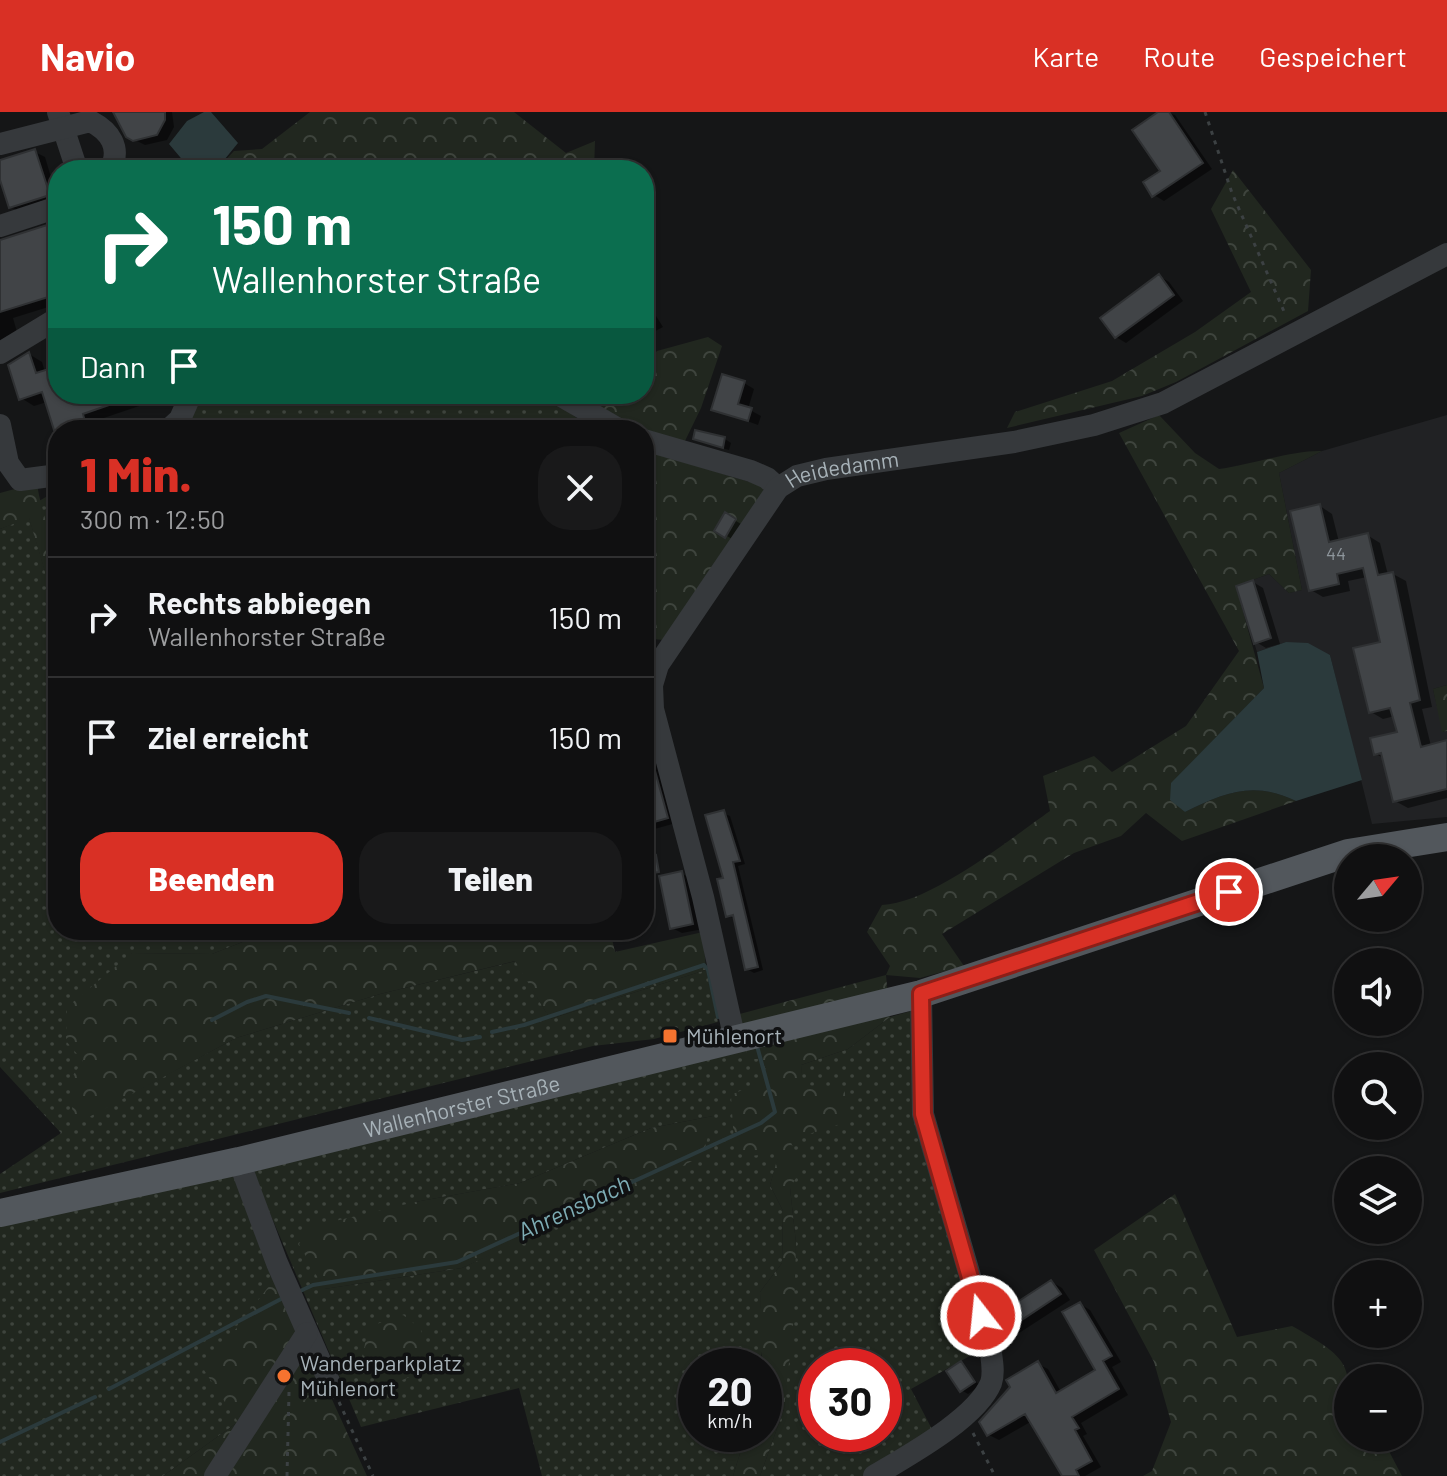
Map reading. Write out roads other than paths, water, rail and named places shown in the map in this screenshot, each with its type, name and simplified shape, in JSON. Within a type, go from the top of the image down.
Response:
[{"type":"main road","name":"Wallenhorster Straße","points":[[0,1213],[239,1161],[732,1031],[921,994],[1348,853],[1447,837]]},
{"type":"street","points":[[60,120],[74,160]]},
{"type":"street","points":[[0,144],[60,120],[90,121],[107,130],[115,147],[112,160]]},
{"type":"street","points":[[0,226],[48,210]]},
{"type":"street","name":"Heidedamm","points":[[654,680],[666,653],[778,488],[797,476],[826,469],[1014,442],[1121,418],[1163,403],[1447,254]]},
{"type":"street","points":[[0,353],[48,324]]},
{"type":"street","points":[[575,404],[603,420]]},
{"type":"street","points":[[0,425],[8,463],[20,480],[48,476]]},
{"type":"street","points":[[654,443],[751,471],[767,478],[778,488]]},
{"type":"street","name":"Heidedamm","points":[[654,713],[703,897],[732,1031]]},
{"type":"street","points":[[874,1476],[963,1416],[991,1383],[990,1345],[923,1114],[921,994]]},
{"type":"street","points":[[239,1161],[332,1388]]},
{"type":"street","points":[[215,1476],[275,1378],[307,1333]]},
{"type":"waterway","points":[[492,1032],[524,1025],[704,965],[708,970],[718,1017]]},
{"type":"waterway","points":[[212,1020],[266,996],[349,1013]]},
{"type":"waterway","points":[[369,1018],[462,1040],[480,1037]]},
{"type":"waterway","name":"Ahrensbach","points":[[298,1292],[313,1285],[457,1262],[761,1123],[775,1112],[757,1046]]},
{"type":"waterway","name":"Ahrensbach","points":[[109,1389],[281,1299]]},
{"type":"waterway","name":"Ahrensbach","points":[[0,1442],[95,1397]]},
{"type":"place","name":"Mühlenort","points":[[670,1036]]},
{"type":"place","name":"Wanderparkplatz Mühlenort","points":[[284,1376]]}]
